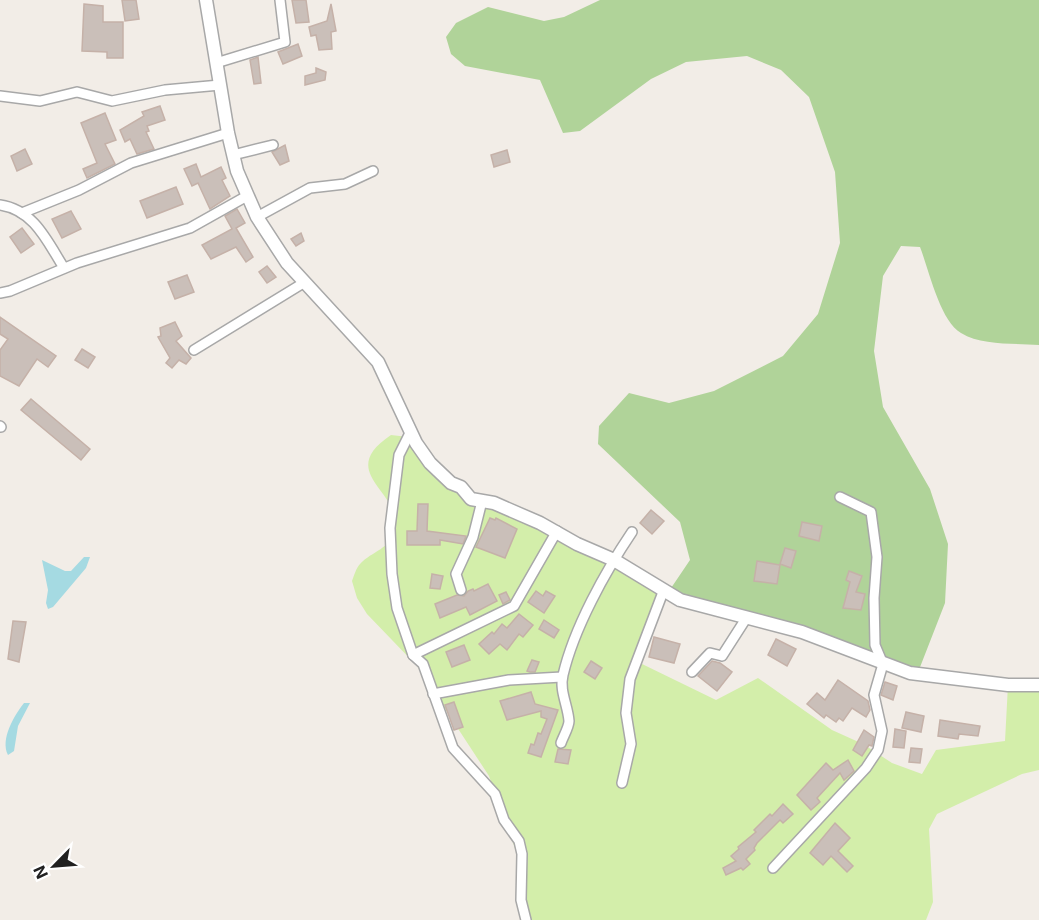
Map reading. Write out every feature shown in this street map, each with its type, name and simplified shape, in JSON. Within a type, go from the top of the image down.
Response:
[{"type":"street","points":[[206,0],[233,155],[247,196],[257,216],[287,263],[378,362],[410,433],[430,463],[451,483],[461,487],[471,499],[494,503],[614,560],[663,592],[680,600],[802,632],[910,673],[1008,685],[1039,685]]},
{"type":"street","points":[[216,63],[285,42],[280,0]]},
{"type":"street","points":[[0,96],[40,101],[77,92],[112,101],[165,90],[220,85]]},
{"type":"street","points":[[22,213],[79,190],[131,163],[228,133]]},
{"type":"street","points":[[233,155],[273,145]]},
{"type":"street","points":[[257,216],[310,188],[345,184],[373,171]]},
{"type":"street","points":[[0,292],[10,291],[64,268],[190,228],[247,196]]},
{"type":"street","points":[[0,204],[12,206],[35,222],[64,268]]},
{"type":"street","points":[[194,350],[305,282]]},
{"type":"street","points":[[410,433],[399,455],[390,528],[392,574],[397,608],[413,655],[423,664],[453,748],[495,794],[504,820],[519,841],[522,854],[521,900],[526,920]]},
{"type":"street","points":[[773,868],[875,758],[882,731],[874,694],[883,664],[875,645],[874,598],[877,557],[871,512],[840,497]]},
{"type":"street","points":[[461,590],[456,574],[473,537],[482,501]]},
{"type":"street","points":[[413,655],[514,606],[556,531]]},
{"type":"street","points":[[561,743],[569,722],[565,709],[562,677],[580,630],[614,560],[632,532]]},
{"type":"street","points":[[622,783],[631,744],[626,713],[630,679],[663,592]]},
{"type":"street","points":[[692,672],[710,653],[722,656],[747,617]]},
{"type":"street","points":[[433,694],[509,680],[562,677]]},
{"type":"green space","points":[[600,0],[1039,0],[1039,345],[989,342],[961,333],[947,318],[941,307],[920,247],[901,246],[883,276],[874,351],[883,407],[930,489],[948,544],[945,603],[915,680],[810,637],[665,597],[690,560],[680,522],[598,444],[599,426],[629,393],[669,403],[714,391],[783,356],[818,314],[840,243],[835,172],[809,97],[781,70],[747,56],[686,62],[651,79],[580,131],[563,133],[540,80],[465,66],[451,54],[446,37],[456,23],[488,7],[544,21],[564,17]]},
{"type":"green space","points":[[391,435],[408,437],[459,484],[488,501],[578,539],[665,597],[640,663],[716,700],[758,678],[832,730],[863,744],[892,763],[922,774],[936,750],[1005,741],[1008,685],[1039,682],[1039,770],[1022,774],[937,814],[929,829],[933,902],[926,920],[527,920],[521,865],[489,776],[417,666],[367,614],[357,598],[352,581],[359,566],[390,541],[395,529],[395,516],[390,504],[369,472],[369,461],[375,448]]},
{"type":"water","points":[[84,557],[90,557],[86,568],[53,607],[48,609],[46,603],[48,590],[42,560],[65,571],[71,571]]},
{"type":"water","points":[[24,703],[30,703],[18,726],[14,751],[8,755],[7,735],[12,721]]},
{"type":"building","points":[[122,0],[136,0],[139,19],[125,21]]},
{"type":"building","points":[[292,0],[306,0],[309,22],[296,23]]},
{"type":"building","points":[[84,4],[103,6],[103,22],[123,22],[123,58],[107,58],[107,52],[82,51]]},
{"type":"building","points":[[331,4],[336,31],[331,32],[332,49],[319,50],[316,35],[311,36],[309,27],[327,21]]},
{"type":"building","points":[[298,44],[302,56],[283,64],[278,52]]},
{"type":"building","points":[[258,57],[261,83],[254,84],[250,60]]},
{"type":"building","points":[[316,68],[326,72],[325,80],[305,85],[305,76],[316,73]]},
{"type":"building","points":[[160,106],[165,120],[147,126],[149,131],[146,132],[154,149],[137,154],[130,139],[125,142],[120,130],[144,116],[142,112]]},
{"type":"building","points":[[105,113],[116,140],[105,144],[115,164],[87,178],[83,169],[97,163],[81,123]]},
{"type":"building","points":[[285,145],[289,161],[280,165],[272,152]]},
{"type":"building","points":[[25,149],[32,164],[17,171],[11,156]]},
{"type":"building","points":[[507,150],[510,162],[494,167],[491,155]]},
{"type":"building","points":[[196,164],[201,177],[221,167],[226,178],[222,180],[230,196],[210,209],[198,183],[192,186],[184,169]]},
{"type":"building","points":[[176,187],[183,204],[147,218],[140,201]]},
{"type":"building","points":[[237,209],[245,223],[236,228],[253,257],[246,262],[236,247],[211,259],[202,245],[232,229],[225,216]]},
{"type":"building","points":[[71,211],[81,229],[62,238],[52,219]]},
{"type":"building","points":[[22,228],[34,244],[21,253],[10,237]]},
{"type":"building","points":[[301,233],[304,241],[296,246],[291,239]]},
{"type":"building","points":[[267,266],[276,277],[267,283],[259,272]]},
{"type":"building","points":[[187,275],[194,292],[175,299],[168,282]]},
{"type":"building","points":[[0,317],[56,356],[48,367],[37,359],[19,386],[0,376],[0,350],[8,339],[0,334]]},
{"type":"building","points":[[175,322],[182,336],[176,341],[191,358],[186,364],[179,360],[172,368],[166,363],[170,358],[158,337],[161,336],[160,328]]},
{"type":"building","points":[[82,349],[95,357],[88,368],[75,360]]},
{"type":"building","points":[[31,399],[90,449],[81,460],[21,410]]},
{"type":"building","points":[[418,504],[428,504],[427,531],[466,536],[463,544],[440,540],[440,545],[407,545],[407,531],[417,531]]},
{"type":"building","points":[[651,510],[664,521],[652,534],[640,523]]},
{"type":"building","points":[[490,518],[495,520],[496,518],[517,529],[505,558],[476,547]]},
{"type":"building","points":[[802,522],[822,526],[819,541],[799,536]]},
{"type":"building","points":[[785,548],[796,551],[791,568],[780,564]]},
{"type":"building","points":[[757,561],[780,565],[777,584],[754,581]]},
{"type":"building","points":[[849,571],[862,576],[856,592],[865,594],[861,610],[843,608],[850,582],[846,580]]},
{"type":"building","points":[[432,574],[443,576],[440,589],[430,588]]},
{"type":"building","points":[[488,584],[497,601],[470,615],[466,607],[440,618],[435,604],[457,595],[464,596],[468,591],[473,589],[474,591]]},
{"type":"building","points":[[536,591],[543,596],[546,591],[555,596],[544,613],[528,602]]},
{"type":"building","points":[[506,592],[510,600],[503,604],[499,595]]},
{"type":"building","points":[[519,614],[533,625],[523,637],[519,634],[507,650],[500,644],[489,654],[479,644],[492,632],[494,634],[502,624],[507,628]]},
{"type":"building","points":[[544,620],[559,630],[554,638],[539,629]]},
{"type":"building","points":[[13,621],[26,622],[19,662],[8,659]]},
{"type":"building","points":[[654,637],[680,644],[674,663],[649,657]]},
{"type":"building","points":[[776,639],[796,649],[787,666],[768,655]]},
{"type":"building","points":[[464,645],[470,660],[452,667],[446,652]]},
{"type":"building","points":[[532,660],[539,662],[535,672],[527,671]]},
{"type":"building","points":[[591,661],[602,668],[595,679],[584,672]]},
{"type":"building","points":[[712,661],[720,663],[732,672],[717,691],[698,676]]},
{"type":"building","points":[[838,680],[868,701],[870,710],[866,717],[852,708],[843,721],[839,718],[836,722],[826,715],[824,718],[807,704],[817,693],[825,700]]},
{"type":"building","points":[[885,682],[897,686],[893,700],[881,695]]},
{"type":"building","points":[[531,692],[535,704],[558,710],[541,757],[528,753],[538,733],[541,734],[547,719],[541,717],[541,711],[507,720],[500,701]]},
{"type":"building","points":[[454,702],[463,727],[454,730],[445,705]]},
{"type":"building","points":[[906,712],[924,716],[921,732],[902,728]]},
{"type":"building","points":[[940,720],[980,726],[978,736],[959,734],[958,739],[938,736]]},
{"type":"building","points":[[895,729],[906,731],[904,748],[893,747]]},
{"type":"building","points":[[864,730],[874,737],[872,746],[869,745],[862,756],[853,750]]},
{"type":"building","points":[[911,748],[922,749],[920,763],[909,762]]},
{"type":"building","points":[[558,749],[571,750],[568,764],[555,762]]},
{"type":"building","points":[[848,760],[854,771],[844,780],[840,773],[817,798],[820,802],[811,810],[797,795],[826,763],[833,770]]},
{"type":"building","points":[[783,804],[793,814],[783,823],[780,820],[757,843],[755,850],[746,859],[750,864],[743,870],[741,868],[726,875],[723,868],[736,861],[731,856],[739,849],[738,847]]},
{"type":"building","points":[[835,823],[850,838],[838,851],[853,866],[847,872],[831,856],[823,865],[810,853]]}]
